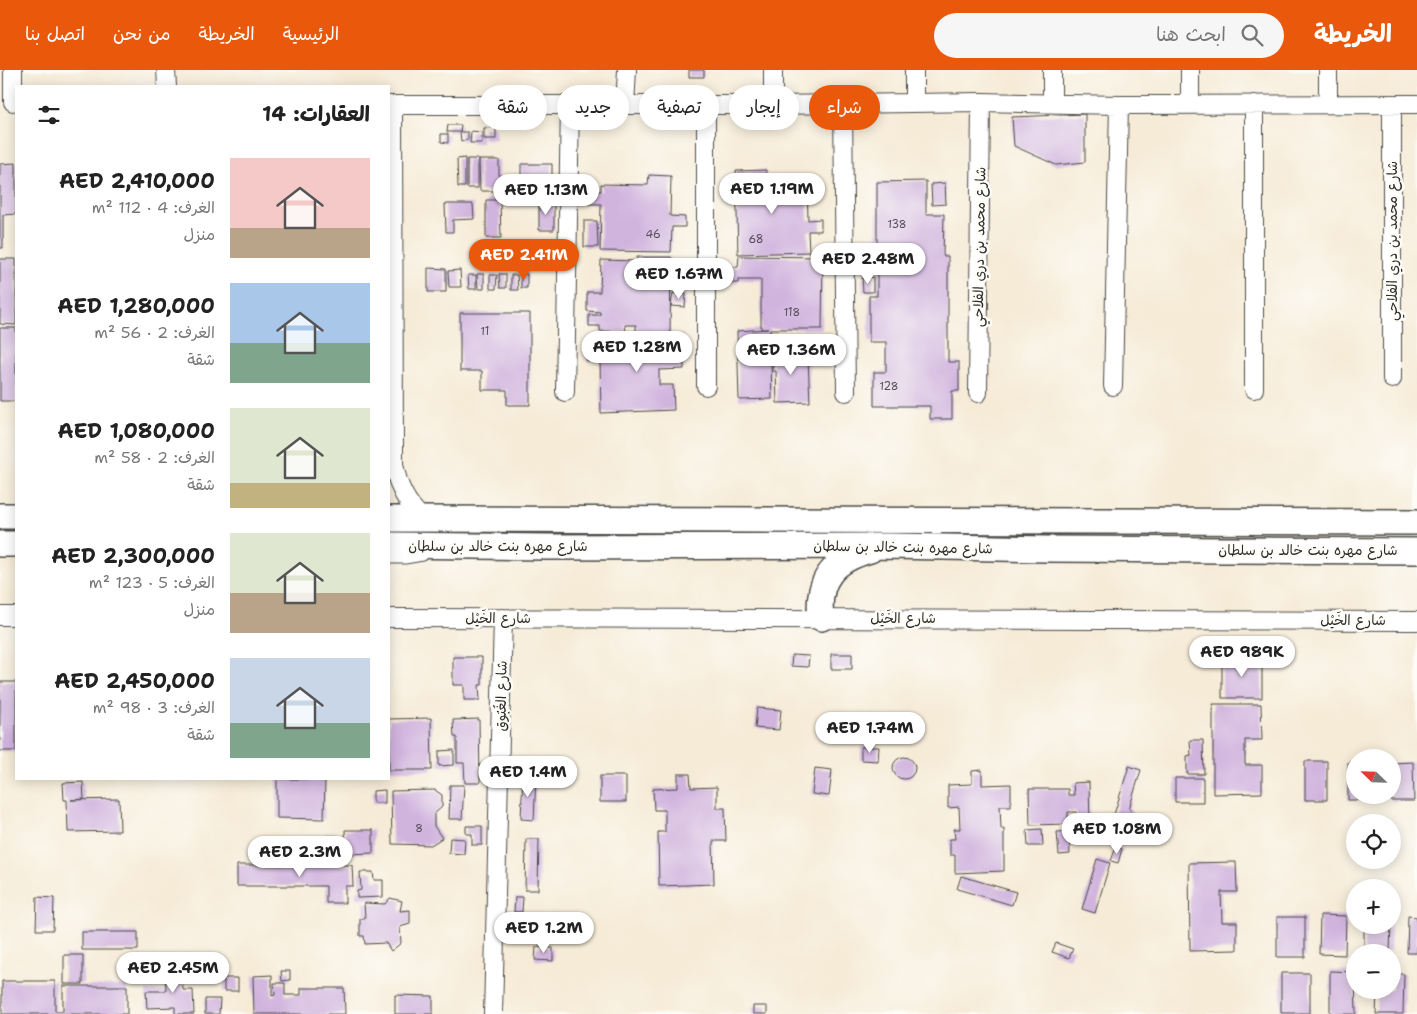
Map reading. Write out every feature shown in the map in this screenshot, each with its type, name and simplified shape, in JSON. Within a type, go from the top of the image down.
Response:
[{"type":"street","points":[[10,102],[13,70]]},
{"type":"street","points":[[166,70],[166,85]]},
{"type":"street","points":[[626,85],[627,70]]},
{"type":"street","points":[[773,70],[773,85]]},
{"type":"street","points":[[914,70],[914,103]]},
{"type":"street","points":[[1052,70],[1052,103]]},
{"type":"street","points":[[1190,70],[1190,104]]},
{"type":"street","points":[[1328,70],[1328,104]]},
{"type":"street","points":[[880,103],[981,102],[1119,105],[1417,104]]},
{"type":"street","name":"شارع محمد بن دري الفلاحي","points":[[978,393],[981,102]]},
{"type":"street","points":[[1254,104],[1254,389]]},
{"type":"street","name":"شارع محمد بن دري الفلاحي","points":[[1392,104],[1392,379]]},
{"type":"street","points":[[423,519],[406,500],[391,473],[391,105],[557,105]]},
{"type":"street","points":[[1113,386],[1119,105]]},
{"type":"street","points":[[565,392],[570,130]]},
{"type":"street","points":[[706,130],[706,386]]},
{"type":"street","points":[[843,130],[846,392]]},
{"type":"street","points":[[0,516],[15,516]]},
{"type":"street","name":"شارع مهره بنت خالد بن سلطان","points":[[390,519],[1417,522]]},
{"type":"street","points":[[0,544],[15,544]]},
{"type":"street","name":"شارع مهره بنت خالد بن سلطان","points":[[390,545],[889,546],[1045,549],[1417,551]]},
{"type":"street","points":[[821,618],[821,590],[835,567],[846,558],[889,546]]},
{"type":"street","points":[[0,616],[15,616]]},
{"type":"street","name":"شارع الخَيْل","points":[[390,618],[1417,621]]},
{"type":"street","name":"شارع الغُبُوق","points":[[493,1014],[503,618]]},
{"type":"lane","points":[[390,559],[422,556],[446,546]]},
{"type":"building","points":[[689,70],[704,70],[704,77],[689,77]]},
{"type":"building","points":[[1085,114],[1085,162],[1056,165],[1014,146],[1012,117]]},
{"type":"building","points":[[448,125],[461,125],[460,132],[447,132]]},
{"type":"building","points":[[484,130],[496,130],[496,139],[484,139]]},
{"type":"building","points":[[471,131],[482,132],[482,143],[470,143]]},
{"type":"building","points":[[460,132],[468,132],[468,140],[461,141]]},
{"type":"building","points":[[441,134],[448,134],[448,143],[441,142]]},
{"type":"building","points":[[465,158],[465,187],[458,187],[457,159]]},
{"type":"building","points":[[467,159],[478,159],[478,188],[467,188]]},
{"type":"building","points":[[479,160],[499,160],[499,191],[480,191]]},
{"type":"building","points":[[15,163],[15,214],[3,215],[3,248],[0,248],[0,164]]},
{"type":"building","points":[[521,164],[552,164],[552,199],[543,199],[542,177],[529,177],[529,199],[521,199]]},
{"type":"building","points":[[766,170],[766,180],[807,179],[808,220],[821,219],[821,231],[808,231],[809,252],[738,254],[736,171]]},
{"type":"building","points":[[649,175],[671,176],[670,216],[685,217],[685,227],[672,227],[671,252],[600,251],[601,204],[588,204],[588,191],[601,191],[601,184],[648,185]]},
{"type":"building","points":[[926,181],[926,214],[944,214],[943,256],[948,256],[948,362],[959,362],[959,391],[952,391],[952,419],[930,419],[930,406],[874,406],[874,372],[886,372],[886,342],[869,342],[869,296],[877,296],[877,182]]},
{"type":"building","points":[[945,183],[946,204],[932,205],[931,184]]},
{"type":"building","points":[[486,200],[500,200],[501,238],[486,238]]},
{"type":"building","points":[[539,202],[554,202],[554,230],[539,230]]},
{"type":"building","points":[[445,204],[473,204],[474,219],[453,220],[453,232],[446,232]]},
{"type":"building","points":[[584,221],[597,221],[598,247],[584,247]]},
{"type":"building","points":[[739,256],[823,257],[822,329],[770,329],[772,399],[739,400],[737,331],[768,329],[761,329],[761,280],[738,280],[738,283],[725,283],[725,267],[738,267]]},
{"type":"building","points":[[637,257],[671,257],[670,334],[636,333],[636,325],[625,325],[626,332],[600,331],[600,326],[589,326],[589,315],[600,315],[600,312],[587,311],[587,292],[600,292],[601,260],[637,261]]},
{"type":"building","points":[[0,259],[15,259],[15,325],[0,324]]},
{"type":"building","points":[[428,268],[446,269],[446,292],[428,292]]},
{"type":"building","points":[[460,270],[461,287],[449,287],[448,271]]},
{"type":"building","points":[[477,274],[484,274],[484,289],[478,289]]},
{"type":"building","points":[[499,274],[506,274],[506,288],[500,288]]},
{"type":"building","points":[[521,274],[527,274],[527,288],[521,288]]},
{"type":"building","points":[[468,275],[476,275],[476,289],[469,289]]},
{"type":"building","points":[[490,275],[497,275],[496,289],[490,289]]},
{"type":"building","points":[[511,275],[517,275],[518,290],[511,290]]},
{"type":"building","points":[[873,277],[873,292],[863,292],[862,278]]},
{"type":"building","points":[[673,293],[686,294],[685,307],[671,306]]},
{"type":"building","points":[[460,313],[530,313],[530,405],[507,405],[507,390],[482,390],[482,371],[460,371]]},
{"type":"building","points":[[0,328],[15,328],[15,401],[0,401]]},
{"type":"building","points":[[617,333],[618,350],[639,349],[639,336],[683,335],[684,369],[659,370],[659,385],[673,385],[674,410],[601,413],[600,360],[587,361],[587,352],[600,352],[599,334]]},
{"type":"building","points":[[772,345],[792,345],[792,360],[808,359],[810,402],[777,403],[776,371],[773,371]]},
{"type":"building","points":[[831,654],[852,654],[852,669],[831,669]]},
{"type":"building","points":[[792,655],[809,656],[808,667],[791,666]]},
{"type":"building","points":[[453,657],[482,657],[482,685],[479,685],[480,700],[464,700],[464,685],[453,685]]},
{"type":"building","points":[[1222,657],[1262,657],[1262,698],[1222,698]]},
{"type":"building","points":[[0,682],[15,682],[15,751],[0,751]]},
{"type":"building","points":[[1213,704],[1261,704],[1262,740],[1245,740],[1245,765],[1262,765],[1262,793],[1213,794]]},
{"type":"building","points":[[757,708],[781,710],[779,730],[755,728]]},
{"type":"building","points":[[431,718],[432,770],[390,770],[390,719]]},
{"type":"building","points":[[479,719],[480,783],[465,783],[464,763],[457,763],[457,737],[454,737],[453,720]]},
{"type":"building","points":[[1190,740],[1203,740],[1204,774],[1187,774],[1187,756],[1191,755]]},
{"type":"building","points":[[861,747],[879,747],[878,761],[861,760]]},
{"type":"building","points":[[454,750],[454,765],[439,766],[439,751]]},
{"type":"building","points":[[904,757],[912,760],[915,768],[912,776],[904,779],[896,776],[893,768],[896,760]]},
{"type":"building","points":[[1305,761],[1327,761],[1327,800],[1305,800]]},
{"type":"building","points":[[1413,762],[1414,801],[1401,801],[1401,763]]},
{"type":"building","points":[[1129,766],[1141,770],[1129,809],[1133,811],[1128,826],[1112,821]]},
{"type":"building","points":[[815,768],[832,770],[829,796],[812,794]]},
{"type":"building","points":[[982,770],[982,785],[1011,784],[1011,806],[1000,806],[1001,829],[1004,829],[1004,871],[955,873],[955,855],[950,855],[950,839],[955,839],[954,829],[960,829],[959,807],[948,808],[948,785],[972,784],[972,771]]},
{"type":"building","points":[[678,774],[690,774],[691,788],[717,787],[717,808],[725,808],[726,841],[713,841],[714,884],[659,886],[658,832],[665,832],[665,810],[654,810],[653,789],[678,788]]},
{"type":"building","points":[[523,775],[536,776],[534,820],[521,819]]},
{"type":"building","points":[[600,776],[626,776],[626,802],[600,802]]},
{"type":"building","points":[[1175,778],[1203,778],[1203,802],[1175,802]]},
{"type":"building","points":[[277,780],[325,780],[324,819],[277,818]]},
{"type":"building","points":[[83,782],[84,799],[71,800],[119,799],[120,831],[68,832],[67,800],[64,800],[63,783]]},
{"type":"building","points":[[1089,782],[1090,825],[1076,825],[1076,812],[1068,812],[1068,824],[1030,825],[1029,789],[1068,789],[1068,795],[1074,795],[1073,783]]},
{"type":"building","points":[[450,785],[464,785],[462,819],[449,819]]},
{"type":"building","points":[[385,790],[385,803],[373,803],[373,791]]},
{"type":"building","points":[[435,790],[442,795],[442,807],[434,814],[434,826],[442,838],[431,845],[392,844],[391,791]]},
{"type":"building","points":[[466,826],[482,826],[482,845],[472,845],[472,834],[466,834]]},
{"type":"building","points":[[1042,829],[1043,846],[1028,846],[1027,830]]},
{"type":"building","points":[[345,830],[373,830],[373,853],[346,854]]},
{"type":"building","points":[[1069,831],[1070,854],[1059,855],[1057,832]]},
{"type":"building","points":[[327,836],[337,836],[338,852],[328,852]]},
{"type":"building","points":[[450,838],[465,839],[464,854],[449,853]]},
{"type":"building","points":[[526,839],[539,839],[538,890],[525,890]]},
{"type":"building","points":[[1116,847],[1122,849],[1118,863],[1111,861]]},
{"type":"building","points":[[1097,859],[1110,863],[1095,913],[1082,909]]},
{"type":"building","points":[[1236,862],[1237,892],[1221,892],[1222,922],[1237,922],[1237,950],[1190,951],[1189,863]]},
{"type":"building","points":[[237,865],[352,865],[353,886],[345,886],[345,903],[326,903],[326,886],[237,886]]},
{"type":"building","points":[[360,872],[373,872],[374,880],[383,880],[383,897],[357,898],[357,891],[361,890]]},
{"type":"building","points":[[961,876],[1016,892],[1012,905],[957,889]]},
{"type":"building","points":[[37,897],[54,898],[53,930],[36,930]]},
{"type":"building","points":[[515,897],[523,897],[522,912],[514,912]]},
{"type":"building","points":[[390,898],[402,901],[400,911],[410,910],[410,924],[400,927],[401,943],[391,951],[386,943],[365,944],[364,936],[360,936],[360,919],[365,918],[364,903],[385,904]]},
{"type":"building","points":[[1320,915],[1346,916],[1345,955],[1319,954]]},
{"type":"building","points":[[1408,916],[1417,917],[1417,953],[1407,953]]},
{"type":"building","points":[[1277,917],[1305,917],[1305,957],[1277,957]]},
{"type":"building","points":[[82,932],[138,932],[138,950],[82,950]]},
{"type":"building","points":[[1364,934],[1391,934],[1390,944],[1364,944]]},
{"type":"building","points":[[1056,943],[1073,949],[1069,958],[1052,952]]},
{"type":"building","points":[[536,947],[553,948],[553,961],[535,960]]},
{"type":"building","points":[[64,955],[83,955],[83,984],[64,984]]},
{"type":"building","points":[[182,967],[183,990],[193,990],[194,1014],[175,1014],[175,1007],[147,1008],[146,991],[166,991],[165,968]]},
{"type":"building","points":[[281,971],[290,971],[290,980],[282,981]]},
{"type":"building","points":[[1330,971],[1346,972],[1346,999],[1356,999],[1356,1014],[1330,1014]]},
{"type":"building","points":[[1281,973],[1310,973],[1310,1013],[1281,1013]]},
{"type":"building","points":[[1401,974],[1404,974],[1403,1014],[1376,1014],[1377,999],[1401,999]]},
{"type":"building","points":[[272,975],[272,996],[275,995],[274,983],[285,983],[285,995],[301,995],[301,988],[344,988],[345,1014],[254,1014],[253,976]]},
{"type":"building","points":[[224,978],[238,978],[238,991],[224,991]]},
{"type":"building","points":[[2,981],[55,981],[55,1011],[63,1011],[63,986],[127,986],[127,1014],[2,1014]]},
{"type":"building","points":[[395,995],[433,996],[433,1014],[395,1014]]},
{"type":"building","points":[[205,999],[220,999],[219,1014],[205,1014]]},
{"type":"building","points":[[753,1006],[767,1006],[767,1014],[753,1014]]}]
